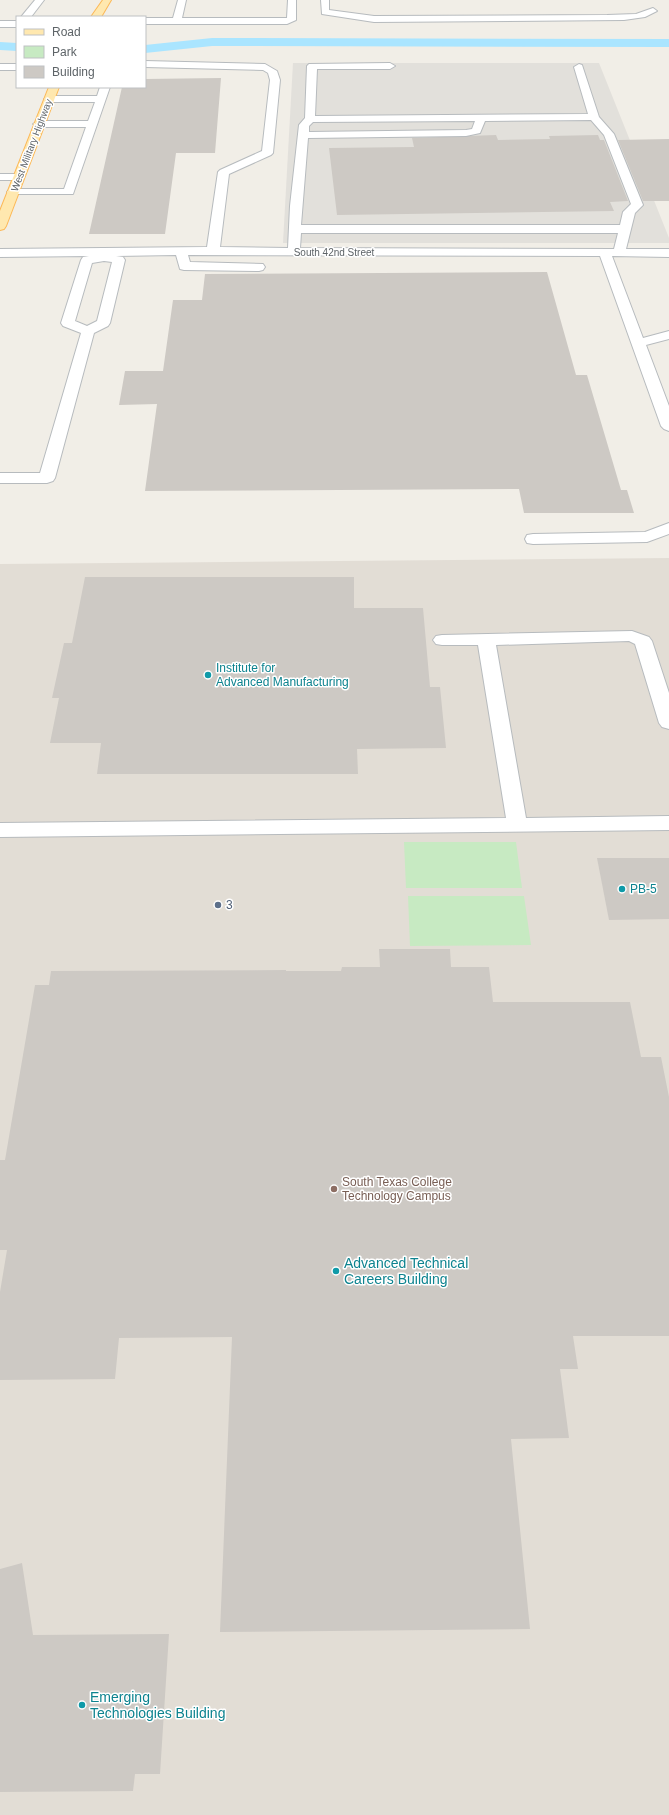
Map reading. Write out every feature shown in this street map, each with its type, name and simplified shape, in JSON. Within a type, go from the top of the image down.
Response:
[{"type":"main road","points":[[97,16],[107,0]]},
{"type":"main road","name":"West Military Highway","points":[[0,226],[38,124],[54,88]]},
{"type":"street","points":[[27,16],[40,0]]},
{"type":"street","points":[[174,21],[177,19],[182,0]]},
{"type":"street","points":[[146,21],[287,22],[291,20],[292,0]]},
{"type":"street","points":[[325,0],[325,12],[374,19],[612,18],[647,15],[651,8],[664,11]]},
{"type":"street","points":[[606,6],[612,18]]},
{"type":"street","points":[[0,24],[16,24]]},
{"type":"street","points":[[146,64],[265,67],[272,71],[276,80],[267,153],[224,172],[213,251]]},
{"type":"street","points":[[294,252],[304,125],[310,119],[312,66],[390,66]]},
{"type":"street","points":[[0,67],[16,67]]},
{"type":"street","points":[[580,67],[594,117],[602,128],[609,134],[637,205],[629,212],[619,254]]},
{"type":"street","points":[[13,192],[67,197],[105,88]]},
{"type":"street","points":[[48,99],[100,99]]},
{"type":"street","points":[[310,119],[594,117]]},
{"type":"street","points":[[303,135],[466,133],[476,131],[481,118]]},
{"type":"street","points":[[38,124],[91,124]]},
{"type":"street","points":[[0,177],[18,177]]},
{"type":"street","points":[[295,229],[625,229]]},
{"type":"street","points":[[480,229],[484,253]]},
{"type":"street","points":[[181,251],[184,266],[270,266]]},
{"type":"street","name":"South 42nd Street","points":[[0,254],[104,254],[181,251],[605,254],[669,253]]},
{"type":"street","points":[[447,253],[450,267]]},
{"type":"street","points":[[0,478],[47,478],[88,331],[103,323],[119,260],[104,254],[87,260],[68,323],[88,331]]},
{"type":"street","points":[[605,254],[669,426]]},
{"type":"street","points":[[594,267],[610,267]]},
{"type":"street","points":[[638,343],[669,335]]},
{"type":"street","points":[[533,539],[647,537],[669,528]]},
{"type":"street","points":[[442,640],[632,636],[643,641],[669,723]]},
{"type":"street","points":[[486,640],[517,824]]},
{"type":"street","points":[[0,830],[669,823]]},
{"type":"shaded area","points":[[293,63],[599,63],[669,238],[669,243],[283,243]]},
{"type":"shaded area","name":"South Texas College Technology Campus","points":[[669,558],[669,1815],[0,1815],[0,564]]},
{"type":"green space","points":[[404,842],[516,842],[522,888],[406,888]]},
{"type":"green space","points":[[408,896],[524,896],[531,945],[410,946]]},
{"type":"building","points":[[221,78],[215,153],[176,153],[165,234],[89,234],[122,88],[146,88],[146,79]]},
{"type":"building","points":[[496,135],[498,140],[550,139],[549,136],[598,135],[600,140],[604,140],[628,201],[610,202],[614,211],[337,215],[329,148],[414,147],[412,138]]},
{"type":"building","points":[[669,139],[669,201],[643,201],[618,140]]},
{"type":"building","points":[[547,272],[576,375],[587,375],[621,490],[627,490],[634,513],[524,513],[519,489],[145,491],[157,404],[119,405],[125,371],[163,371],[173,300],[202,300],[205,274]]},
{"type":"building","name":"Institute for Advanced Manufacturing","points":[[85,577],[354,577],[354,608],[423,608],[430,687],[440,687],[446,748],[357,749],[358,774],[97,774],[101,743],[50,743],[59,698],[52,698],[64,643],[72,643]]},
{"type":"building","points":[[597,858],[669,858],[669,919],[609,920]]},
{"type":"building","name":"Advanced Technical Careers Building","points":[[379,949],[450,949],[451,967],[489,967],[493,1002],[630,1002],[641,1057],[661,1057],[669,1097],[669,1336],[573,1336],[578,1369],[560,1369],[569,1438],[511,1439],[530,1629],[220,1632],[232,1337],[119,1338],[115,1379],[0,1380],[0,1292],[7,1250],[0,1250],[0,1160],[5,1160],[35,985],[49,985],[51,971],[341,971],[342,967],[380,967]]},
{"type":"building","name":"Emerging Technologies Building","points":[[22,1563],[33,1635],[169,1634],[160,1774],[135,1774],[133,1791],[0,1792],[0,1569]]},
{"type":"waterway","points":[[146,49],[212,42],[669,43]]},
{"type":"waterway","points":[[0,46],[16,47]]},
{"type":"place","name":"Institute for Advanced Manufacturing","points":[[208,675]]},
{"type":"place","name":"PB-5","points":[[622,889]]},
{"type":"place","name":"3","points":[[218,905]]},
{"type":"place","name":"South Texas College Technology Campus","points":[[334,1189]]},
{"type":"place","name":"Advanced Technical Careers Building","points":[[336,1271]]},
{"type":"place","name":"Emerging Technologies Building","points":[[82,1705]]}]
